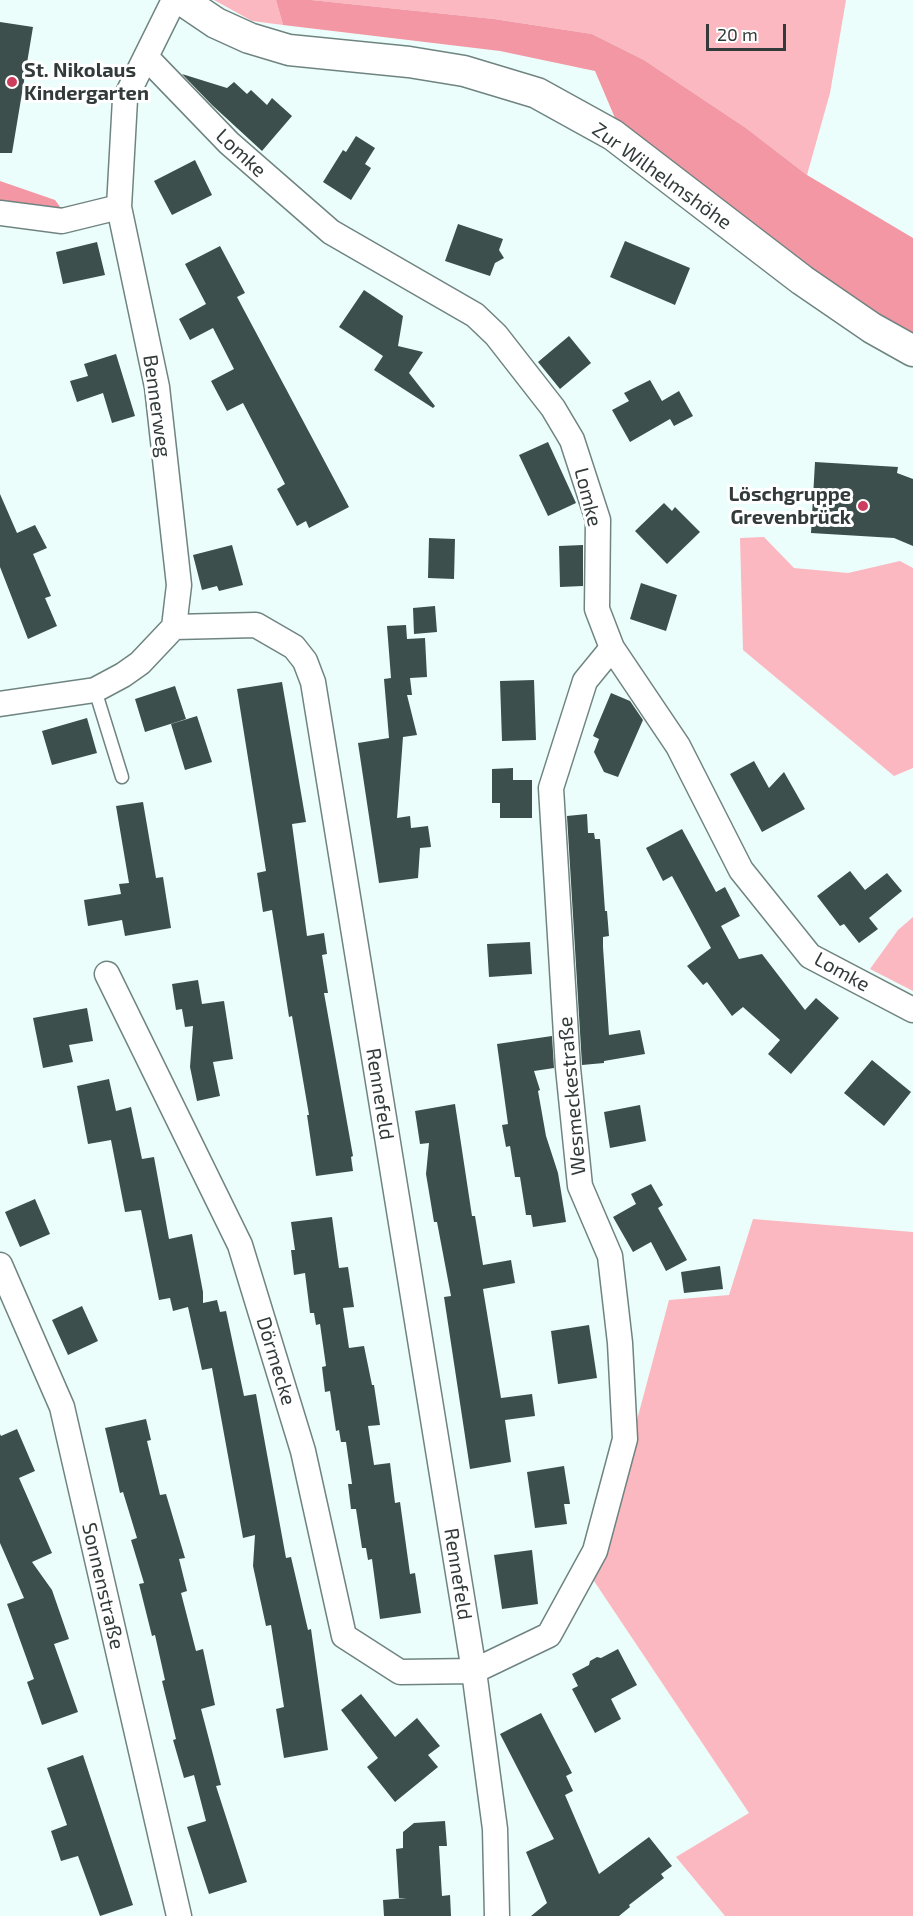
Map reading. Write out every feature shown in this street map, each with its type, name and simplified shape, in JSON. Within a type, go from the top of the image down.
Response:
[{"type":"street","name":"Bennerweg","points":[[174,0],[125,99],[119,207],[157,387],[179,585],[174,627]]},
{"type":"street","name":"Zur Wilhelmshöhe","points":[[182,0],[216,23],[249,38],[289,50],[409,62],[464,71],[537,93],[613,135],[802,280],[872,328],[913,351]]},
{"type":"street","name":"Lomke","points":[[146,57],[229,143],[331,232],[475,315],[496,336],[553,408],[572,440],[598,520],[597,609],[612,648],[678,746],[741,870],[810,956],[913,1010]]},
{"type":"street","points":[[0,213],[62,221],[119,207]]},
{"type":"street","name":"Rennefeld","points":[[174,627],[256,625],[294,647],[305,661],[313,682],[474,1671]]},
{"type":"street","points":[[0,704],[95,690],[140,663],[174,627]]},
{"type":"street","name":"Wesmeckestraße","points":[[474,1671],[549,1635],[594,1551],[625,1439],[620,1343],[610,1256],[580,1186],[568,1068],[552,788],[585,681],[612,648]]},
{"type":"street","name":"Dörmecke","points":[[107,974],[240,1245],[303,1450],[344,1636],[399,1672],[474,1671]]},
{"type":"street","name":"Sonnenstraße","points":[[0,1265],[62,1407],[179,1916]]},
{"type":"street","points":[[474,1671],[495,1829],[497,1916]]},
{"type":"lane","points":[[95,690],[122,777]]},
{"type":"shaded area","points":[[214,0],[276,0],[283,25],[252,21]]},
{"type":"shaded area","points":[[276,0],[311,0],[494,19],[592,34],[644,60],[746,128],[807,175],[913,238],[913,336],[857,301],[770,241],[615,118],[595,71],[500,51],[283,25]]},
{"type":"shaded area","points":[[311,0],[846,0],[830,93],[807,175],[746,128],[644,60],[592,34],[494,19]]},
{"type":"shaded area","points":[[0,181],[55,200],[64,212],[0,204]]},
{"type":"shaded area","points":[[764,537],[794,568],[848,573],[900,561],[913,568],[913,768],[894,776],[743,650],[740,538]]},
{"type":"shaded area","points":[[913,917],[913,991],[870,969],[898,930]]},
{"type":"shaded area","points":[[753,1219],[913,1232],[913,1916],[725,1916],[676,1857],[749,1813],[594,1581],[669,1300],[729,1295]]},
{"type":"building","name":"St. Nikolaus Kindergarten","points":[[0,22],[33,27],[12,153],[0,153]]},
{"type":"building","points":[[182,74],[227,88],[234,82],[247,94],[251,90],[267,105],[272,98],[292,116],[262,151]]},
{"type":"building","points":[[356,136],[375,148],[365,164],[371,168],[351,200],[323,182],[343,150],[346,152]]},
{"type":"building","points":[[195,160],[212,195],[172,215],[154,181]]},
{"type":"building","points":[[458,224],[503,239],[499,250],[504,258],[495,263],[490,276],[445,261]]},
{"type":"building","points":[[625,241],[690,268],[675,305],[610,277]]},
{"type":"building","points":[[97,242],[105,275],[63,284],[56,252]]},
{"type":"building","points":[[220,246],[245,293],[237,297],[349,507],[309,528],[306,521],[297,526],[277,489],[285,484],[243,403],[227,411],[211,381],[234,369],[213,328],[190,340],[179,319],[206,304],[185,264]]},
{"type":"building","points":[[364,290],[403,316],[398,346],[423,352],[409,373],[435,406],[433,408],[374,370],[383,356],[339,327]]},
{"type":"building","points":[[569,336],[591,363],[560,389],[538,362]]},
{"type":"building","points":[[116,354],[135,416],[112,423],[103,393],[77,402],[70,381],[88,376],[84,364]]},
{"type":"building","points":[[650,380],[662,401],[679,391],[693,416],[674,426],[670,419],[630,442],[612,410],[629,401],[624,393]]},
{"type":"building","points":[[548,442],[576,503],[548,516],[519,455]]},
{"type":"building","name":"Löschgruppe Grevenbrück","points":[[815,462],[898,467],[897,473],[913,479],[913,546],[894,538],[811,533]]},
{"type":"building","points":[[0,494],[17,533],[35,525],[47,548],[33,554],[51,596],[45,598],[57,626],[28,639],[0,567]]},
{"type":"building","points":[[664,503],[672,511],[675,507],[700,532],[667,564],[635,531]]},
{"type":"building","points":[[429,538],[455,539],[454,579],[428,578]]},
{"type":"building","points":[[232,545],[243,585],[219,591],[217,586],[202,590],[193,555]]},
{"type":"building","points":[[583,545],[583,586],[560,587],[559,546]]},
{"type":"building","points":[[641,583],[677,595],[666,631],[630,619]]},
{"type":"building","points":[[435,606],[437,632],[414,634],[413,608]]},
{"type":"building","points":[[406,625],[407,639],[425,638],[427,677],[410,678],[412,695],[407,695],[417,735],[403,737],[397,818],[410,816],[411,828],[428,826],[431,847],[420,848],[418,878],[379,883],[358,743],[389,738],[384,679],[391,678],[387,626]]},
{"type":"building","points":[[534,680],[536,740],[502,741],[500,681]]},
{"type":"building","points":[[282,682],[306,822],[292,824],[307,936],[324,933],[327,954],[322,955],[328,993],[324,993],[353,1156],[351,1157],[353,1171],[316,1176],[307,1115],[309,1115],[292,1016],[289,1017],[272,910],[263,912],[257,873],[266,871],[237,689]]},
{"type":"building","points":[[175,686],[186,719],[145,732],[135,699]]},
{"type":"building","points":[[611,693],[630,701],[643,720],[618,777],[604,772],[594,752],[599,739],[593,736]]},
{"type":"building","points":[[197,716],[212,762],[185,770],[171,724]]},
{"type":"building","points":[[87,718],[97,753],[52,765],[42,731]]},
{"type":"building","points":[[754,761],[769,788],[784,772],[805,809],[762,832],[730,774]]},
{"type":"building","points":[[513,768],[513,780],[532,780],[532,818],[500,818],[500,803],[492,803],[492,769]]},
{"type":"building","points":[[143,802],[156,878],[163,877],[171,928],[125,936],[122,920],[88,926],[84,900],[121,894],[119,884],[129,883],[116,806]]},
{"type":"building","points":[[587,814],[588,833],[594,833],[595,839],[600,839],[609,936],[603,937],[603,947],[609,1035],[640,1030],[645,1054],[604,1061],[604,1063],[582,1065],[567,816]]},
{"type":"building","points":[[682,829],[716,892],[725,887],[740,916],[721,926],[739,959],[762,954],[805,1010],[816,998],[839,1018],[791,1074],[768,1054],[780,1040],[743,1007],[732,1016],[707,982],[703,985],[687,966],[711,948],[672,876],[663,881],[646,848]]},
{"type":"building","points":[[850,871],[865,890],[887,873],[902,891],[869,918],[878,929],[859,943],[844,924],[840,926],[817,896]]},
{"type":"building","points":[[530,942],[532,974],[489,977],[487,944]]},
{"type":"building","points":[[198,980],[202,1004],[224,1001],[233,1059],[213,1062],[220,1096],[197,1101],[190,1067],[193,1026],[185,1027],[182,1009],[176,1010],[172,984]]},
{"type":"building","points":[[87,1008],[93,1041],[69,1045],[73,1062],[43,1068],[33,1018]]},
{"type":"building","points":[[552,1036],[554,1068],[534,1071],[540,1090],[538,1091],[546,1136],[558,1173],[566,1222],[533,1227],[531,1215],[526,1215],[520,1177],[515,1177],[510,1146],[506,1147],[502,1125],[508,1124],[497,1044]]},
{"type":"building","points":[[872,1060],[911,1092],[884,1126],[844,1093]]},
{"type":"building","points":[[109,1079],[116,1111],[131,1107],[142,1159],[154,1157],[169,1239],[192,1234],[203,1303],[217,1300],[220,1312],[226,1311],[244,1396],[256,1394],[286,1558],[291,1557],[308,1630],[311,1629],[328,1750],[284,1758],[276,1709],[284,1707],[271,1625],[266,1626],[253,1566],[255,1535],[243,1538],[212,1368],[202,1370],[188,1307],[173,1311],[170,1298],[159,1300],[141,1210],[125,1212],[111,1140],[88,1144],[77,1086]]},
{"type":"building","points":[[455,1104],[472,1216],[475,1216],[483,1265],[511,1260],[515,1283],[483,1289],[501,1398],[532,1394],[535,1416],[505,1420],[511,1462],[470,1469],[444,1297],[451,1296],[426,1174],[429,1143],[420,1144],[415,1111]]},
{"type":"building","points":[[640,1105],[646,1141],[610,1148],[604,1112]]},
{"type":"building","points":[[651,1184],[663,1205],[658,1208],[687,1260],[666,1271],[651,1242],[633,1252],[613,1217],[636,1204],[631,1194]]},
{"type":"building","points":[[35,1199],[50,1234],[20,1247],[5,1212]]},
{"type":"building","points":[[332,1217],[339,1268],[348,1267],[354,1307],[343,1308],[349,1348],[364,1346],[372,1385],[374,1385],[380,1425],[368,1426],[374,1465],[390,1463],[395,1503],[400,1502],[410,1574],[415,1573],[421,1613],[380,1619],[372,1559],[368,1560],[366,1548],[362,1548],[356,1509],[351,1509],[348,1484],[352,1484],[346,1442],[341,1442],[339,1430],[336,1431],[330,1391],[325,1392],[322,1367],[326,1366],[320,1324],[316,1325],[314,1313],[310,1313],[305,1273],[294,1275],[291,1250],[295,1250],[291,1222]]},
{"type":"building","points":[[720,1266],[723,1289],[684,1293],[681,1272]]},
{"type":"building","points":[[82,1306],[98,1341],[68,1355],[52,1320]]},
{"type":"building","points":[[589,1325],[597,1378],[558,1384],[551,1331]]},
{"type":"building","points":[[146,1419],[151,1440],[147,1441],[160,1495],[166,1494],[185,1558],[179,1559],[187,1591],[181,1593],[196,1651],[203,1649],[215,1705],[201,1709],[221,1785],[216,1786],[247,1882],[209,1894],[187,1827],[206,1821],[194,1775],[184,1778],[173,1740],[176,1739],[162,1681],[165,1680],[155,1635],[152,1636],[139,1584],[144,1583],[131,1540],[137,1538],[123,1492],[120,1493],[105,1428]]},
{"type":"building","points":[[17,1429],[35,1471],[19,1478],[52,1553],[32,1562],[52,1590],[69,1639],[54,1644],[78,1712],[42,1725],[27,1682],[34,1679],[7,1604],[24,1598],[0,1543],[0,1434],[1,1436]]},
{"type":"building","points":[[564,1466],[570,1504],[564,1504],[567,1524],[535,1528],[527,1472]]},
{"type":"building","points":[[532,1550],[538,1604],[502,1609],[494,1555]]},
{"type":"building","points":[[618,1649],[637,1685],[611,1699],[621,1719],[595,1733],[572,1689],[578,1686],[572,1674],[589,1665],[590,1661],[597,1657],[601,1658]]},
{"type":"building","points":[[361,1694],[395,1737],[417,1718],[440,1746],[428,1755],[438,1767],[395,1802],[367,1767],[378,1758],[341,1710]]},
{"type":"building","points":[[541,1713],[572,1773],[566,1776],[573,1791],[565,1795],[599,1874],[649,1837],[672,1866],[661,1874],[664,1878],[629,1905],[630,1907],[619,1916],[531,1916],[547,1903],[526,1852],[554,1839],[500,1734]]},
{"type":"building","points":[[83,1755],[133,1905],[100,1916],[78,1856],[61,1861],[51,1831],[67,1825],[47,1768]]},
{"type":"building","points":[[445,1821],[447,1846],[439,1846],[442,1896],[450,1895],[451,1916],[384,1916],[383,1900],[407,1898],[399,1898],[396,1849],[403,1848],[403,1832],[414,1823]]},
{"type":"place","name":"St. Nikolaus Kindergarten","points":[[12,82]]},
{"type":"place","name":"Löschgruppe Grevenbrück","points":[[863,506]]}]
